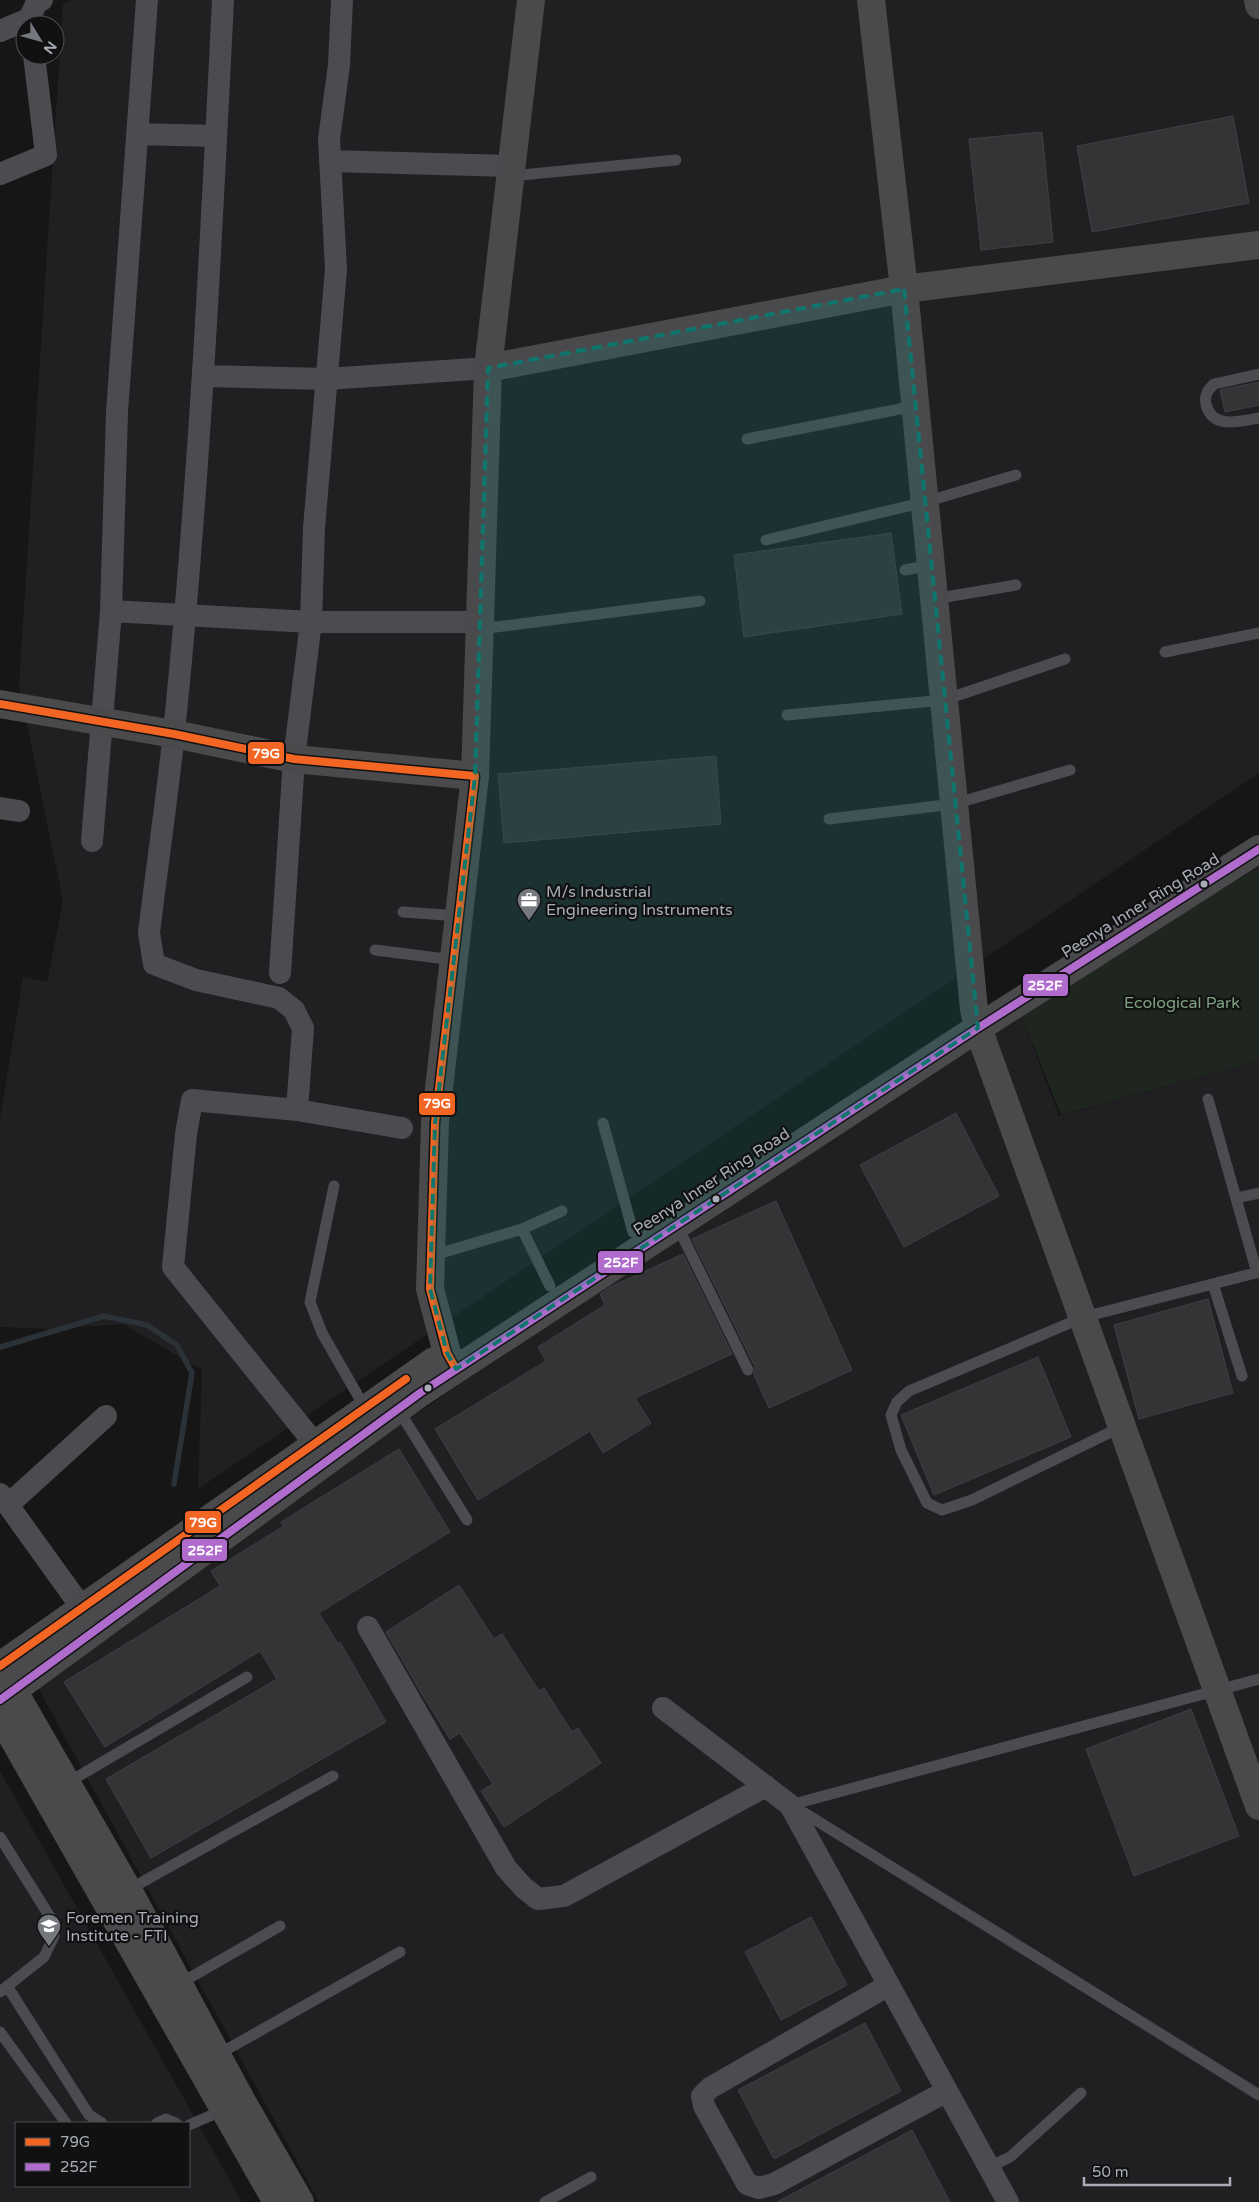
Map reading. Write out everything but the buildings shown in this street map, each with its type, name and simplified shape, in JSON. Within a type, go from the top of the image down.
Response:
[{"type":"street","points":[[92,842],[111,611],[117,412],[147,0]]},
{"type":"street","points":[[223,0],[203,376],[174,734],[149,933],[154,964],[196,980],[279,998],[294,1010],[303,1028],[297,1110]]},
{"type":"street","points":[[280,973],[294,759],[311,622],[314,528],[336,269],[329,139],[339,65],[342,0]]},
{"type":"street","points":[[452,1361],[430,1289],[435,1122],[475,776],[488,368],[531,0]]},
{"type":"street","points":[[871,0],[904,289],[925,502],[918,567],[934,599],[976,1019],[1259,1806]]},
{"type":"street","points":[[1258,0],[1259,5]]},
{"type":"street","points":[[0,31],[34,9]]},
{"type":"street","points":[[0,174],[46,155],[35,65]]},
{"type":"street","points":[[137,134],[216,136]]},
{"type":"street","points":[[330,161],[511,171]]},
{"type":"street","points":[[203,376],[327,379],[488,368],[904,289],[1259,245]]},
{"type":"street","points":[[111,611],[311,622],[480,626]]},
{"type":"street","points":[[0,704],[174,734],[294,759],[475,776]]},
{"type":"street","name":"Peenya Inner Ring Road","points":[[3,1681],[82,1608],[366,1408],[452,1361],[677,1225],[976,1019],[1259,830]]},
{"type":"street","name":"Peenya Inner Ring Road","points":[[3,1681],[398,1409],[452,1361],[550,1286],[633,1232],[976,1019],[1259,849]]},
{"type":"street","points":[[315,1444],[174,1267],[186,1134],[192,1100],[297,1110],[402,1128]]},
{"type":"street","points":[[82,1608],[4,1499],[106,1416]]},
{"type":"street","points":[[368,1627],[506,1868],[524,1888],[538,1899],[564,1896],[766,1786]]},
{"type":"street","points":[[3,1681],[67,1783],[128,1890],[217,2055],[233,2105],[277,2202]]},
{"type":"street","points":[[662,1708],[790,1804],[1008,2202]]},
{"type":"street","points":[[0,1715],[233,2105],[300,2202]]},
{"type":"street","points":[[888,1985],[710,2088],[702,2096],[704,2106],[747,2184],[759,2188],[774,2184],[947,2092]]},
{"type":"lane","points":[[511,171],[676,160]]},
{"type":"lane","points":[[1259,374],[1214,384],[1206,395],[1206,404],[1210,414],[1217,421],[1231,422],[1259,418]]},
{"type":"lane","points":[[747,439],[915,406]]},
{"type":"lane","points":[[766,540],[925,502],[1016,475]]},
{"type":"lane","points":[[934,599],[1016,585]]},
{"type":"lane","points":[[480,626],[700,601]]},
{"type":"lane","points":[[1165,652],[1259,633]]},
{"type":"lane","points":[[787,715],[944,700],[1066,659]]},
{"type":"lane","points":[[829,819],[954,804],[1070,770]]},
{"type":"lane","points":[[402,912],[459,916]]},
{"type":"lane","points":[[375,950],[454,960]]},
{"type":"lane","points":[[1123,1426],[972,1500],[942,1510],[927,1503],[901,1450],[891,1415],[896,1402],[909,1391],[1084,1317],[1258,1273],[1208,1099]]},
{"type":"lane","points":[[603,1124],[633,1232]]},
{"type":"lane","points":[[334,1186],[310,1302],[322,1333],[366,1408]]},
{"type":"lane","points":[[1236,1198],[1259,1193]]},
{"type":"lane","points":[[431,1256],[522,1229],[562,1211]]},
{"type":"lane","points":[[677,1225],[748,1370]]},
{"type":"lane","points":[[522,1229],[550,1286]]},
{"type":"lane","points":[[1213,1284],[1242,1376]]},
{"type":"lane","points":[[398,1409],[467,1520]]},
{"type":"lane","points":[[67,1783],[247,1677]]},
{"type":"lane","points":[[790,1804],[1259,1679]]},
{"type":"lane","points":[[128,1890],[333,1776]]},
{"type":"lane","points":[[790,1804],[1259,2095]]},
{"type":"lane","points":[[0,1837],[50,1917],[54,1936],[44,1957],[4,1989],[89,2115],[100,2122]]},
{"type":"lane","points":[[179,1984],[280,1926]]},
{"type":"lane","points":[[217,2055],[400,1952]]},
{"type":"lane","points":[[0,2032],[65,2122]]},
{"type":"lane","points":[[989,2167],[1010,2157],[1081,2093]]},
{"type":"lane","points":[[190,2125],[233,2105]]},
{"type":"lane","points":[[159,2122],[166,2119],[174,2122]]},
{"type":"lane","points":[[545,2202],[591,2177]]},
{"type":"highlighted area","points":[[904,289],[978,1028],[456,1369],[447,1353],[430,1289],[435,1123],[475,776],[488,368]]},
{"type":"shaded area","points":[[74,0],[1259,0],[1259,773],[198,1489],[202,1370],[123,1324],[52,1329],[0,1327],[0,1120],[23,977],[47,982],[63,901],[19,685],[59,65],[65,65],[65,15],[62,15],[63,4]]},
{"type":"shaded area","points":[[1019,1009],[1059,1116],[1259,1061],[1259,2202],[319,2202],[30,1673]]},
{"type":"shaded area","name":"Foremen Training Institute - FTI","points":[[0,1771],[242,2202],[0,2202]]},
{"type":"green space","name":"Ecological Park","points":[[1259,867],[1259,1061],[1061,1115],[1019,1009]]},
{"type":"waterway","points":[[0,1347],[104,1316],[147,1325],[177,1345],[192,1373],[174,1484]]},
{"type":"transit line","name":"79G","points":[[0,704],[174,734],[294,759],[475,776],[435,1123],[430,1289],[447,1353],[456,1369]]},
{"type":"transit line","name":"252F","points":[[0,1700],[420,1393],[978,1028],[1259,849]]},
{"type":"transit line","name":"79G","points":[[0,1666],[406,1379]]},
{"type":"place","name":"M/s Industrial Engineering Instruments","points":[[529,921]]},
{"type":"place","name":"Foremen Training Institute - FTI","points":[[49,1947]]}]
